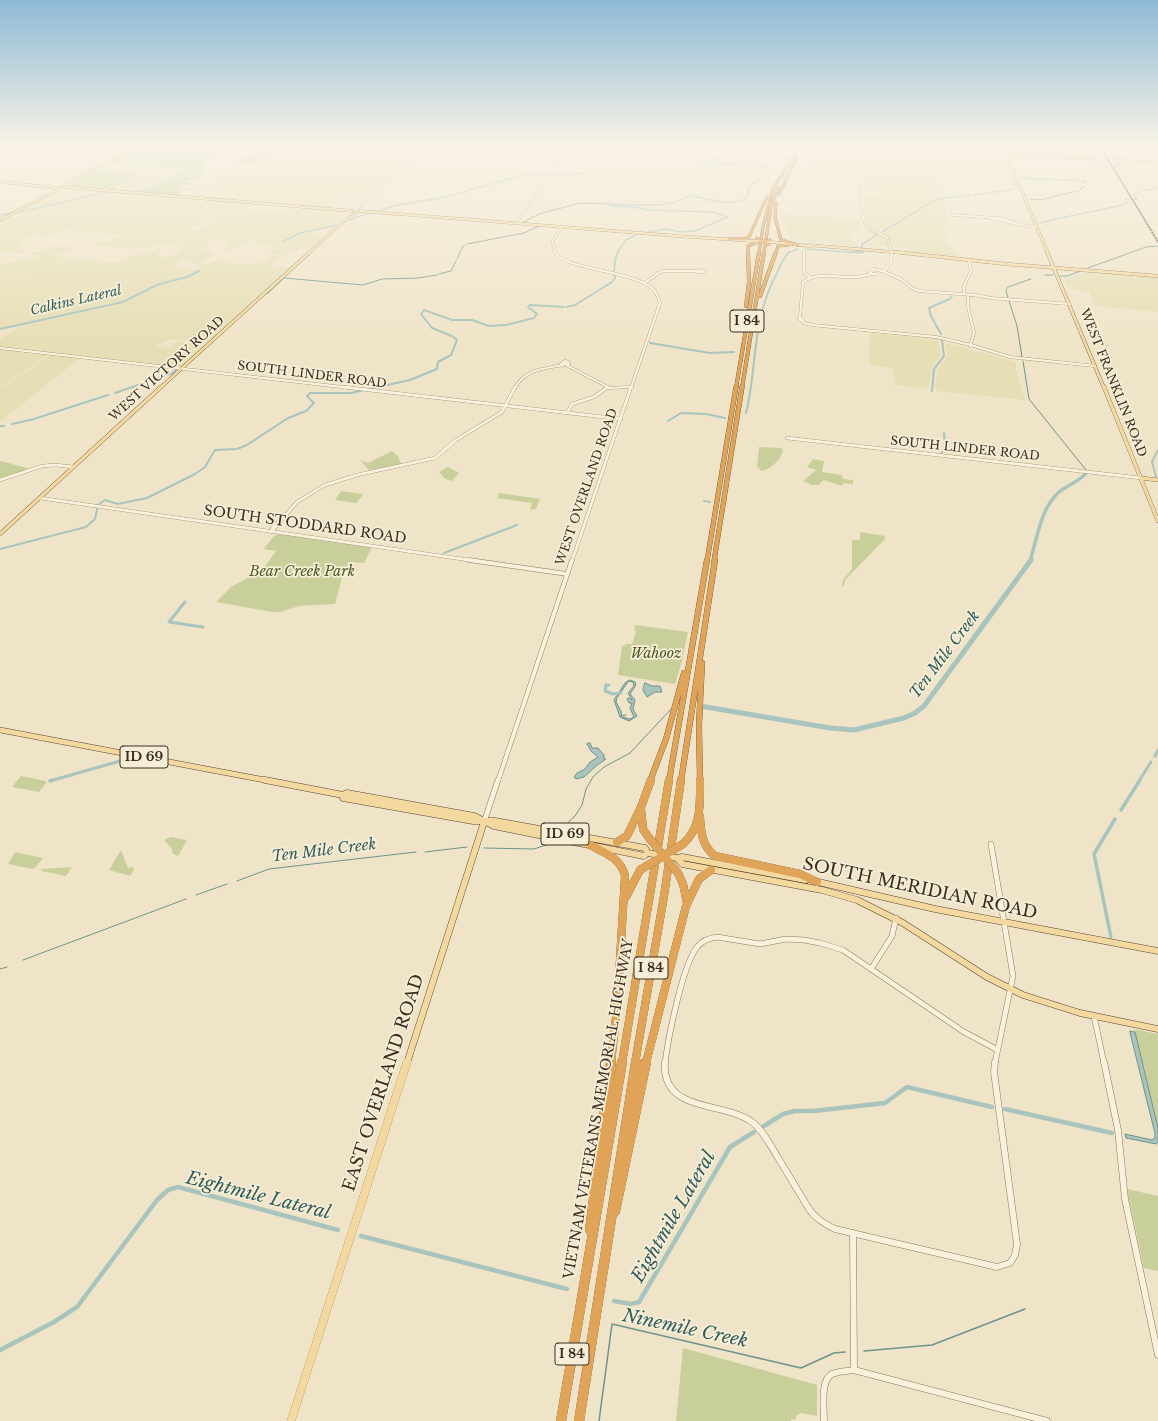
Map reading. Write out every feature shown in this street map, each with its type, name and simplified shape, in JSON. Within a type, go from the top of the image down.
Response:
[{"type":"highway","points":[[727,239],[747,238],[760,212]]},
{"type":"highway","name":"VIETNAM VETERANS MEMORIAL HIGHWAY","points":[[561,1421],[763,227],[767,212]]},
{"type":"highway","name":"VIETNAM VETERANS MEMORIAL HIGHWAY","points":[[579,1421],[631,1087],[664,896],[701,644],[771,212]]},
{"type":"highway","points":[[775,212],[775,217],[779,234],[783,241],[798,245]]},
{"type":"highway","points":[[752,230],[752,235],[755,241]]},
{"type":"highway","points":[[747,251],[748,246],[755,241],[771,243],[778,238],[779,234]]},
{"type":"highway","points":[[727,239],[746,243],[747,251],[749,282],[738,358],[739,368]]},
{"type":"highway","points":[[771,243],[775,250],[775,254]]},
{"type":"highway","points":[[756,304],[759,300],[775,254],[780,245],[798,245]]},
{"type":"highway","points":[[617,842],[627,836],[641,807],[674,715],[695,630]]},
{"type":"highway","points":[[701,644],[703,653],[699,725],[700,812],[702,840],[705,848],[710,853],[721,858],[800,874],[816,885]]},
{"type":"highway","points":[[641,807],[643,829],[662,855],[678,873],[683,884],[687,905]]},
{"type":"highway","points":[[622,911],[628,890],[640,870],[662,855],[683,844],[690,838],[695,829],[700,812]]},
{"type":"highway","points":[[584,1287],[595,1186],[611,1066],[620,969],[624,869],[616,858],[590,846]]},
{"type":"highway","points":[[599,1291],[637,1100],[668,974],[687,905],[700,878],[711,870]]},
{"type":"main road","points":[[0,220],[14,212]]},
{"type":"main road","name":"WEST VICTORY ROAD","points":[[0,534],[354,212]]},
{"type":"main road","points":[[381,212],[562,226],[640,234],[755,241]]},
{"type":"main road","name":"WEST FRANKLIN ROAD","points":[[1031,212],[1053,267],[1067,296],[1158,521]]},
{"type":"main road","points":[[771,243],[1158,276]]},
{"type":"main road","name":"WEST FRANKLIN ROAD","points":[[1057,276],[1056,278],[1060,288],[1064,296],[1067,296]]},
{"type":"main road","points":[[1141,478],[1158,480]]},
{"type":"main road","name":"SOUTH MERIDIAN ROAD","points":[[0,730],[343,795],[343,798],[473,821],[495,821],[617,842],[645,848],[648,853]]},
{"type":"main road","name":"SOUTH MERIDIAN ROAD","points":[[484,822],[494,826],[644,856],[648,853],[677,858],[682,856],[877,899],[895,899],[935,909],[1158,951]]},
{"type":"main road","name":"EAST OVERLAND ROAD","points":[[291,1421],[484,822]]},
{"type":"main road","name":"SOUTH MERIDIAN ROAD","points":[[677,858],[682,864],[740,876],[816,885],[867,904],[896,918],[983,974],[1011,990],[1061,1010],[1158,1030]]},
{"type":"street","points":[[516,223],[524,212]]},
{"type":"street","points":[[864,212],[865,222],[869,228],[887,238],[892,260],[884,272],[878,274],[845,277],[810,277],[803,282],[800,317],[806,323],[936,337],[1010,357],[1095,366]]},
{"type":"street","points":[[948,214],[1002,219],[1025,226],[1037,227]]},
{"type":"street","name":"WEST OVERLAND ROAD","points":[[484,822],[660,303],[656,292],[645,283],[625,275],[579,266],[562,258],[555,252],[552,245],[562,226]]},
{"type":"street","points":[[803,248],[806,254],[804,272],[810,277]]},
{"type":"street","points":[[863,276],[872,272],[872,270],[884,267],[889,260],[889,254],[891,253]]},
{"type":"street","points":[[968,305],[962,295],[971,271],[969,260]]},
{"type":"street","points":[[878,269],[905,281],[916,290],[1070,304]]},
{"type":"street","points":[[645,283],[652,280],[657,274],[663,272],[705,272]]},
{"type":"street","points":[[872,272],[897,277]]},
{"type":"street","points":[[965,286],[969,296],[967,299],[969,302],[968,305],[974,333],[970,346]]},
{"type":"street","name":"SOUTH LINDER ROAD","points":[[0,348],[504,407],[621,419]]},
{"type":"street","points":[[273,530],[272,528],[278,521],[282,520],[293,506],[303,498],[325,485],[357,475],[430,460],[440,455],[456,440],[502,412],[521,378],[532,372],[565,364],[573,370],[595,378],[608,388]]},
{"type":"street","points":[[567,413],[572,404],[594,397],[608,388],[632,388]]},
{"type":"street","name":"SOUTH LINDER ROAD","points":[[787,438],[1141,478]]},
{"type":"street","points":[[0,480],[43,466],[55,465],[74,467]]},
{"type":"street","name":"SOUTH STODDARD ROAD","points":[[40,498],[273,530],[567,574]]},
{"type":"street","points":[[991,844],[1013,976],[1011,990],[996,1049],[994,1072],[1017,1244],[1016,1254],[1013,1260],[1004,1266],[990,1266],[853,1233],[826,1225],[816,1218],[809,1210],[763,1133],[750,1119],[736,1113],[692,1103],[676,1094],[670,1086],[666,1076],[665,1060],[677,1006],[687,970],[696,948],[706,940],[720,937],[762,944],[790,939],[804,940],[843,950],[964,1032],[996,1049]]},
{"type":"street","points":[[871,968],[892,936],[896,918]]},
{"type":"street","points":[[1094,1016],[1118,1130],[1124,1192],[1158,1355]]},
{"type":"street","points":[[853,1233],[854,1370]]},
{"type":"street","points":[[824,1421],[824,1387],[827,1379],[832,1374],[854,1370],[1047,1421]]},
{"type":"shaded area","points":[[23,212],[247,212],[217,220],[255,212],[349,212],[337,224],[301,233],[282,241],[311,232],[327,236],[313,249],[301,248],[287,256],[268,254],[277,246],[254,244],[260,239],[253,238],[245,245],[234,248],[231,251],[221,250],[230,242],[218,240],[219,239],[213,239],[207,244],[208,247],[205,248],[180,244],[191,230],[195,231],[212,224],[214,223],[212,222],[216,219],[207,221],[188,230],[178,243],[132,249],[93,246],[101,241],[109,242],[121,235],[64,229],[50,236],[32,235],[18,243],[31,245],[20,247],[21,250],[28,254],[0,251],[0,238],[16,231],[0,237],[0,221],[11,215],[66,220],[16,214]]},
{"type":"shaded area","points":[[864,212],[910,212],[868,237],[865,236]]},
{"type":"shaded area","points":[[916,212],[947,212],[949,223],[941,224],[946,235],[936,234],[946,236],[957,256],[909,252],[908,248],[867,246],[877,237]]},
{"type":"shaded area","points":[[781,215],[856,219],[860,222],[861,228],[853,231],[850,235],[851,239],[857,242],[858,245],[853,246],[797,240],[789,235]]},
{"type":"shaded area","points":[[77,246],[55,256],[69,258],[44,268],[0,279],[0,264],[43,256],[32,254],[50,247]]},
{"type":"shaded area","points":[[186,246],[216,252],[199,265],[182,260],[172,268],[195,270],[205,263],[212,263],[216,260],[231,260],[228,263],[247,264],[266,262],[274,256],[280,257],[269,266],[291,268],[207,343],[171,339],[155,346],[169,348],[177,341],[205,345],[181,368],[0,347],[0,339],[19,326],[124,303],[157,287],[188,278],[200,271],[198,270],[187,277],[157,284],[122,302],[0,329],[0,280],[44,268],[72,258],[118,263],[123,259],[160,249],[161,251],[156,255],[169,258]]},
{"type":"shaded area","points":[[1087,272],[1158,278],[1158,312],[1095,306],[1089,292],[1074,290],[1067,286],[1065,281],[1066,279]]},
{"type":"shaded area","points":[[870,333],[938,338],[941,354],[932,368],[928,389],[895,385],[893,368],[869,365]]},
{"type":"shaded area","points":[[946,343],[1016,362],[1016,369],[1025,400],[937,391],[935,388],[937,371],[947,356]]},
{"type":"shaded area","points":[[0,349],[49,354],[6,384],[0,386]]},
{"type":"shaded area","points":[[50,355],[80,358],[0,422],[0,387],[7,385]]},
{"type":"green space","points":[[759,447],[781,448],[783,450],[775,464],[768,469],[761,471],[757,466]]},
{"type":"green space","points":[[392,451],[398,456],[401,464],[369,470],[360,460],[368,463]]},
{"type":"green space","points":[[813,459],[824,461],[822,472],[842,475],[843,479],[853,480],[853,484],[843,483],[843,486],[823,480],[819,485],[812,485],[803,481],[816,470],[807,467]]},
{"type":"green space","points":[[1,461],[30,469],[0,478]]},
{"type":"green space","points":[[448,467],[459,473],[452,481],[445,479],[439,472]]},
{"type":"green space","points":[[341,491],[363,495],[356,503],[335,500]]},
{"type":"green space","points":[[499,493],[540,499],[536,509],[530,510],[532,503],[497,498]]},
{"type":"green space","points":[[860,532],[885,536],[885,539],[845,580],[844,586],[842,586],[843,580],[852,569],[852,540],[860,540]]},
{"type":"green space","name":"Bear Creek Park","points":[[279,534],[370,547],[371,549],[364,563],[351,562],[343,574],[335,604],[299,606],[280,612],[272,612],[216,602],[231,587],[258,572],[266,565],[276,551],[264,549],[274,536]]},
{"type":"green space","name":"Wahooz","points":[[635,625],[688,632],[681,665],[675,684],[618,675],[622,646],[632,644],[636,631],[634,630]]},
{"type":"green space","points":[[21,776],[46,781],[46,783],[39,792],[12,787]]},
{"type":"green space","points":[[170,837],[187,840],[178,856],[172,853],[172,849],[164,840]]},
{"type":"green space","points":[[121,850],[128,868],[133,867],[134,870],[130,876],[109,870]]},
{"type":"green space","points":[[15,852],[43,858],[35,868],[32,869],[8,864]]},
{"type":"green space","points":[[72,867],[66,876],[42,871],[41,869]]},
{"type":"green space","points":[[1134,1029],[1158,1034],[1158,1128],[1135,1032]]},
{"type":"green space","points":[[1127,1189],[1158,1196],[1158,1271],[1144,1268]]},
{"type":"green space","points":[[683,1348],[817,1385],[817,1416],[801,1413],[797,1415],[795,1420],[791,1419],[791,1421],[676,1421]]},
{"type":"water","points":[[630,680],[635,682],[636,685],[630,694],[635,700],[633,709],[637,716],[629,721],[620,717],[614,700],[625,683]],"holes":[[[629,681],[633,682],[634,686],[628,693],[632,700],[629,698],[627,699],[629,703],[632,703],[630,708],[634,717],[630,719],[622,717],[621,711],[616,702],[617,698]]]},
{"type":"water","points":[[645,683],[652,686],[660,686],[662,692],[655,692],[647,697],[643,690]]},
{"type":"water","points":[[590,743],[592,748],[598,748],[604,755],[604,759],[606,759],[584,777],[576,779],[574,777],[577,773],[585,769],[590,762],[598,757],[591,751],[587,744]]},
{"type":"water","points":[[1130,1031],[1135,1032],[1158,1128],[1158,1142],[1156,1144],[1126,1138],[1125,1134],[1152,1140],[1155,1138]]},
{"type":"waterway","points":[[524,222],[545,212]]},
{"type":"waterway","points":[[643,233],[666,229],[681,232],[695,231],[728,217],[714,212]]},
{"type":"waterway","points":[[882,232],[914,212]]},
{"type":"waterway","points":[[1061,218],[1088,212]]},
{"type":"waterway","points":[[0,215],[12,213]]},
{"type":"waterway","name":"Calkins Lateral","points":[[350,220],[369,213]]},
{"type":"waterway","points":[[1040,223],[1059,218]]},
{"type":"waterway","name":"Calkins Lateral","points":[[284,241],[300,233],[337,225]]},
{"type":"waterway","points":[[467,244],[524,233],[539,226]]},
{"type":"waterway","points":[[870,239],[878,234]]},
{"type":"waterway","points":[[617,253],[626,240],[636,235]]},
{"type":"waterway","points":[[862,248],[862,244],[869,240]]},
{"type":"waterway","points":[[457,259],[463,246],[465,245]]},
{"type":"waterway","name":"Ten Mile Creek","points":[[1088,268],[1146,247],[1158,246]]},
{"type":"waterway","points":[[788,253],[798,249]]},
{"type":"waterway","points":[[807,249],[848,252]]},
{"type":"waterway","points":[[614,271],[615,260],[618,252]]},
{"type":"waterway","points":[[848,252],[863,252]]},
{"type":"waterway","points":[[848,252],[861,253]]},
{"type":"waterway","points":[[746,413],[750,395],[756,342],[763,308],[779,267],[788,253]]},
{"type":"waterway","points":[[439,274],[451,271],[456,261]]},
{"type":"waterway","name":"Calkins Lateral","points":[[0,329],[123,302],[157,285],[187,277],[199,271]]},
{"type":"waterway","name":"Ten Mile Creek","points":[[1060,276],[1067,276],[1081,271]]},
{"type":"waterway","points":[[567,307],[575,305],[612,282],[615,278],[614,274]]},
{"type":"waterway","points":[[267,294],[284,278],[363,285],[382,279],[418,278],[437,275]]},
{"type":"waterway","name":"Ten Mile Creek","points":[[1045,275],[1053,275]]},
{"type":"waterway","name":"Ten Mile Creek","points":[[1008,298],[1006,290],[1008,287],[1031,279]]},
{"type":"waterway","points":[[941,334],[931,316],[929,308],[950,299],[952,296]]},
{"type":"waterway","name":"Ten Mile Creek","points":[[1009,301],[1017,326],[1022,357]]},
{"type":"waterway","points":[[0,549],[86,527],[95,519],[98,505],[105,500],[118,504],[147,498],[195,474],[205,467],[215,450],[237,449],[247,445],[288,418],[306,411],[314,403],[307,396],[310,393],[351,393],[410,380],[437,369],[438,362],[451,355],[457,340],[452,336],[432,328],[421,314],[424,310],[452,320],[472,320],[489,326],[506,325],[534,318],[537,314],[528,307],[530,305],[564,307]]},
{"type":"waterway","points":[[932,391],[934,369],[944,356],[942,340]]},
{"type":"waterway","points":[[650,343],[710,353],[734,352]]},
{"type":"waterway","name":"Ten Mile Creek","points":[[1023,361],[1029,399],[1086,470]]},
{"type":"waterway","points":[[115,393],[173,373],[176,370]]},
{"type":"waterway","points":[[12,424],[34,419],[108,395]]},
{"type":"waterway","points":[[668,421],[681,413],[706,414],[725,418]]},
{"type":"waterway","points":[[941,454],[945,447],[944,433]]},
{"type":"waterway","name":"Eightmile Lateral","points":[[1156,477],[1152,462],[1158,450]]},
{"type":"waterway","name":"Ten Mile Creek","points":[[1030,561],[1040,524],[1052,499],[1086,473]]},
{"type":"waterway","points":[[704,501],[710,502]]},
{"type":"waterway","points":[[444,553],[517,525]]},
{"type":"waterway","name":"Ten Mile Creek","points":[[700,706],[830,728],[854,730],[904,718],[915,713],[924,706],[1031,560]]},
{"type":"waterway","points":[[185,602],[169,622],[203,627]]},
{"type":"waterway","points":[[609,685],[606,685],[605,691],[613,694],[621,693]]},
{"type":"waterway","name":"Ten Mile Creek","points":[[563,827],[575,816],[582,805],[586,789],[593,777],[604,767],[630,753],[672,708]]},
{"type":"waterway","points":[[621,716],[626,715]]},
{"type":"waterway","name":"Eightmile Lateral","points":[[1155,756],[1158,750]]},
{"type":"waterway","points":[[53,780],[50,781],[120,761]]},
{"type":"waterway","name":"Eightmile Lateral","points":[[1139,781],[1151,762]]},
{"type":"waterway","name":"Eightmile Lateral","points":[[1121,810],[1140,780]]},
{"type":"waterway","name":"Eightmile Lateral","points":[[1111,937],[1094,854],[1115,819]]},
{"type":"waterway","name":"Ten Mile Creek","points":[[484,848],[534,849],[549,844]]},
{"type":"waterway","name":"Ten Mile Creek","points":[[425,852],[467,847]]},
{"type":"waterway","name":"Ten Mile Creek","points":[[237,881],[269,869],[416,852]]},
{"type":"waterway","name":"Ten Mile Creek","points":[[196,895],[227,884]]},
{"type":"waterway","name":"Ten Mile Creek","points":[[23,960],[186,899]]},
{"type":"waterway","name":"Ten Mile Creek","points":[[0,969],[7,967]]},
{"type":"waterway","name":"Eightmile Lateral","points":[[764,1126],[783,1114],[795,1111],[814,1111],[885,1103],[907,1087],[992,1107]]},
{"type":"waterway","name":"Eightmile Lateral","points":[[1005,1109],[1112,1133]]},
{"type":"waterway","name":"Eightmile Lateral","points":[[614,1301],[631,1304],[639,1302],[730,1147],[754,1132]]},
{"type":"waterway","name":"Eightmile Lateral","points":[[0,1350],[54,1322],[77,1307],[157,1200],[168,1190],[178,1187],[338,1230]]},
{"type":"waterway","name":"Eightmile Lateral","points":[[361,1236],[567,1289]]},
{"type":"waterway","name":"Ninemile Creek","points":[[864,1351],[932,1345],[1025,1309]]},
{"type":"waterway","name":"Ninemile Creek","points":[[599,1421],[612,1324],[801,1368],[834,1353],[845,1352]]},
{"type":"railway","points":[[1140,212],[1158,242]]}]
